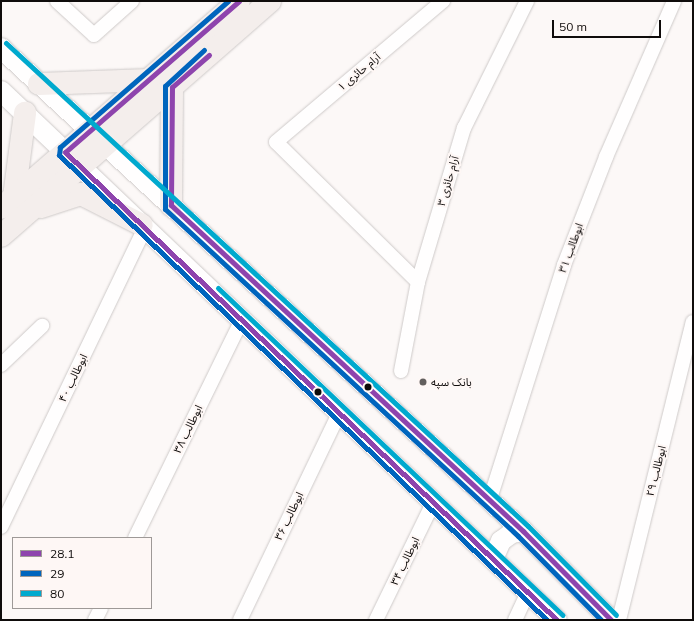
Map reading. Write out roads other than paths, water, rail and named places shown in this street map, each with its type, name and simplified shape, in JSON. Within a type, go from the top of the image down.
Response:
[{"type":"main road","points":[[15,205],[98,137],[149,80],[239,1]]},
{"type":"main road","points":[[98,137],[172,87],[270,1]]},
{"type":"main road","points":[[1,48],[489,502],[523,531],[611,620]]},
{"type":"main road","points":[[39,84],[149,80]]},
{"type":"main road","points":[[171,205],[172,87]]},
{"type":"main road","points":[[1,90],[557,620]]},
{"type":"main road","points":[[1,236],[15,205],[25,113]]},
{"type":"main road","points":[[15,205],[81,194],[143,227]]},
{"type":"main road","points":[[493,559],[501,541],[512,533],[523,531]]},
{"type":"street","points":[[57,1],[94,35],[132,1]]},
{"type":"street","name":"آرام حائری ۱","points":[[418,282],[276,142],[442,1]]},
{"type":"street","name":"آرام حائری ۳","points":[[401,372],[418,282],[464,128],[527,1]]},
{"type":"street","name":"ابوطالب ۳۱","points":[[489,502],[564,265],[606,157],[674,1]]},
{"type":"street","name":"ابوطالب ۴۰","points":[[1,527],[143,227]]},
{"type":"street","name":"ابوطالب ۳۸","points":[[135,537],[242,320]]},
{"type":"street","name":"ابوطالب ۲۹","points":[[619,620],[693,322]]},
{"type":"street","points":[[1,365],[42,326]]},
{"type":"street","name":"ابوطالب ۳۶","points":[[240,620],[339,413]]},
{"type":"street","name":"ابوطالب ۳۴","points":[[376,620],[434,503]]},
{"type":"street","points":[[515,620],[528,592]]},
{"type":"street","points":[[95,620],[100,609]]},
{"type":"place","name":"بانک سپه","points":[[423,382]]}]
